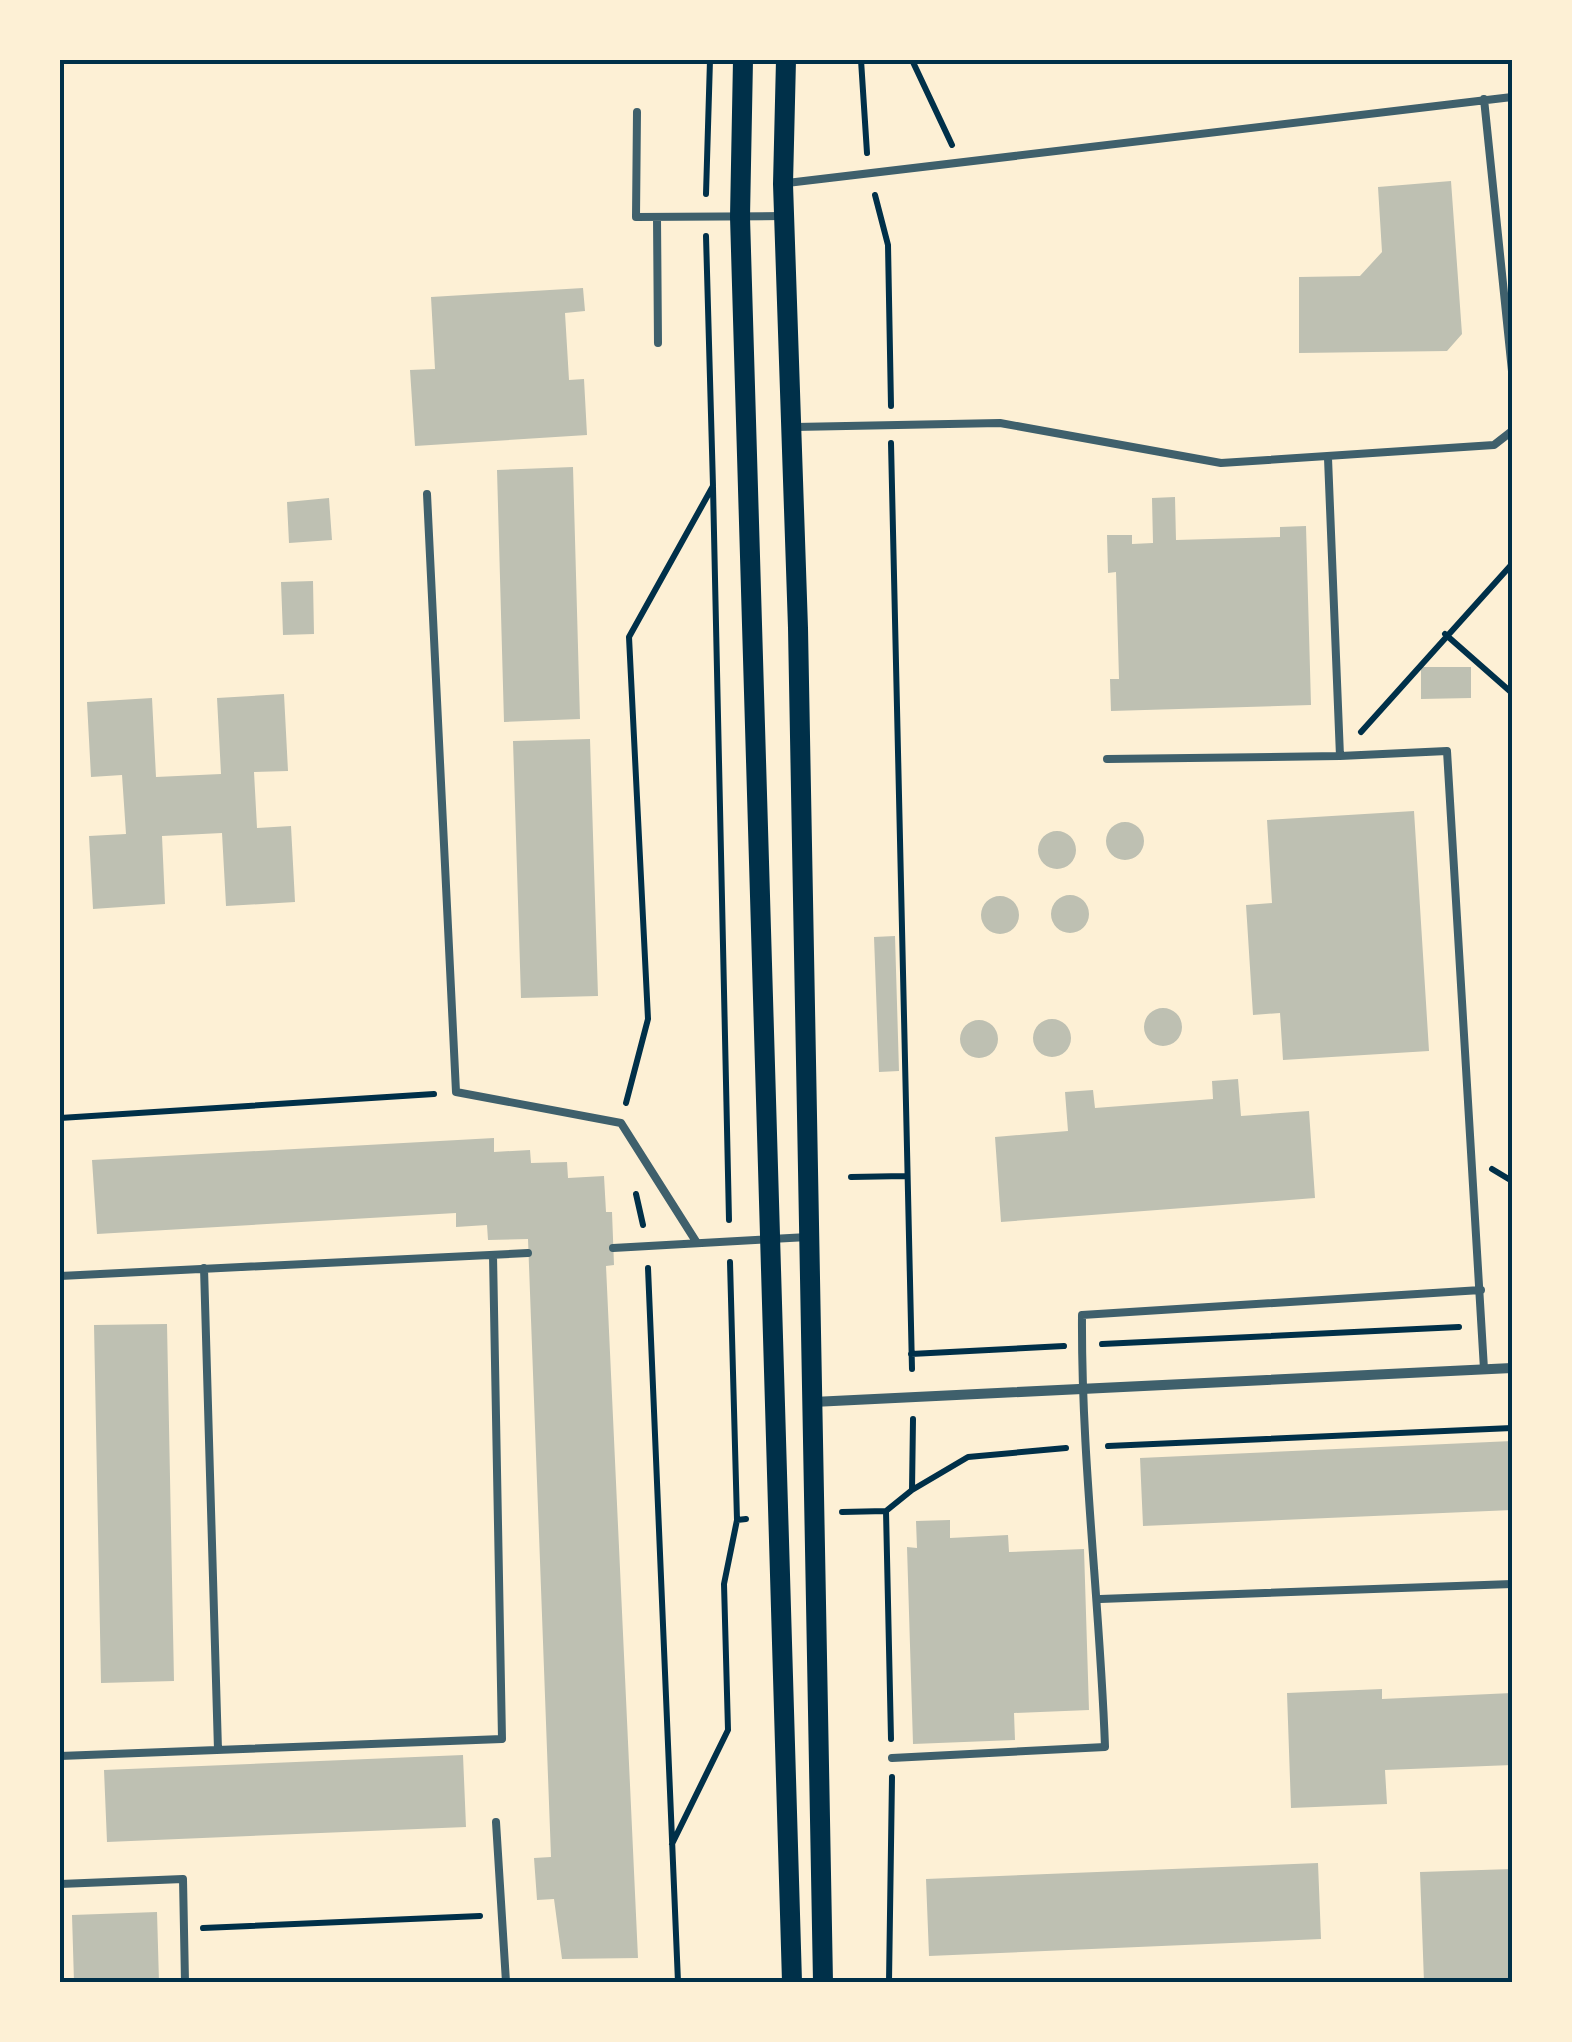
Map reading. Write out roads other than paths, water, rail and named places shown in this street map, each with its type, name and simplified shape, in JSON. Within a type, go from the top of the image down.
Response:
[{"type":"main road","points":[[743,60],[740,217],[792,1982]]},
{"type":"main road","points":[[786,60],[783,184],[811,1237],[822,1982]]},
{"type":"main road","points":[[776,1403],[812,1402]]},
{"type":"street","points":[[812,1402],[1512,1368]]},
{"type":"lane","points":[[783,184],[1512,97]]},
{"type":"lane","points":[[1484,99],[1512,371]]},
{"type":"lane","points":[[637,112],[636,218],[784,216]]},
{"type":"lane","points":[[657,218],[658,342]]},
{"type":"lane","points":[[790,427],[1000,422],[1221,463],[1494,446],[1512,431]]},
{"type":"lane","points":[[1328,458],[1340,756]]},
{"type":"lane","points":[[427,494],[456,1092],[621,1123],[697,1243]]},
{"type":"lane","points":[[1107,759],[1446,751],[1484,1369]]},
{"type":"lane","points":[[613,1248],[811,1237]]},
{"type":"lane","points":[[60,1276],[528,1253]]},
{"type":"lane","points":[[60,1756],[502,1739],[493,1255]]},
{"type":"lane","points":[[204,1268],[218,1750]]},
{"type":"lane","points":[[892,1758],[1105,1747],[1100,1599],[1081,1387],[1082,1316],[1481,1290]]},
{"type":"lane","points":[[1100,1599],[1512,1584]]},
{"type":"lane","points":[[496,1822],[506,1982]]},
{"type":"lane","points":[[60,1884],[183,1879],[185,1982]]}]
